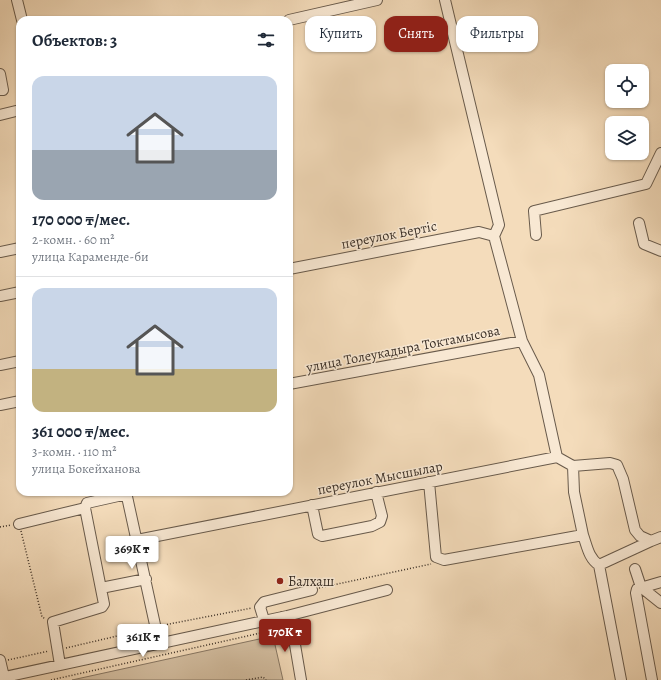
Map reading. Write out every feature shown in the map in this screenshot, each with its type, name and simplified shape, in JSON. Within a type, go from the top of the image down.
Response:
[{"type":"street","points":[[17,0],[21,16]]},
{"type":"street","points":[[293,19],[377,0]]},
{"type":"street","points":[[445,0],[499,226],[494,236],[522,341],[539,375],[557,457],[573,466],[610,463],[617,465],[623,479],[635,530],[640,536],[651,541]]},
{"type":"street","points":[[0,74],[3,90],[0,90]]},
{"type":"street","points":[[0,114],[16,111]]},
{"type":"street","points":[[536,235],[534,212],[646,184],[661,153]]},
{"type":"street","points":[[639,223],[644,244],[661,251]]},
{"type":"street","name":"переулок Бертіс","points":[[293,268],[479,232],[494,236]]},
{"type":"street","points":[[0,252],[16,249]]},
{"type":"street","points":[[0,296],[16,293]]},
{"type":"street","name":"улица Толеукадыра Токтамысова","points":[[293,383],[522,341]]},
{"type":"street","points":[[0,365],[16,362]]},
{"type":"street","points":[[0,405],[16,402]]},
{"type":"street","name":"переулок Мысшылар","points":[[137,540],[557,457]]},
{"type":"street","points":[[573,466],[574,492],[583,535],[590,555],[594,562],[599,565],[621,680]]},
{"type":"street","points":[[429,482],[436,557],[444,560],[583,535]]},
{"type":"street","points":[[312,505],[318,534],[322,536],[337,534],[372,526],[380,522],[382,516],[376,492]]},
{"type":"street","points":[[60,665],[53,622],[102,607],[104,604],[85,508],[86,503],[114,496]]},
{"type":"street","points":[[127,496],[159,643]]},
{"type":"street","points":[[19,524],[85,508]]},
{"type":"street","points":[[599,565],[661,537]]},
{"type":"street","points":[[635,569],[641,586],[661,603]]},
{"type":"street","points":[[101,588],[146,579]]},
{"type":"street","points":[[652,680],[636,597],[637,589],[641,586],[661,582]]},
{"type":"street","points":[[260,621],[261,604],[312,590]]},
{"type":"street","points":[[0,661],[2,677],[285,616],[387,590]]},
{"type":"street","points":[[283,598],[285,616],[292,627],[302,680]]},
{"type":"path","points":[[0,527],[19,524],[42,617],[53,622]]},
{"type":"path","points":[[312,590],[444,560]]},
{"type":"path","points":[[0,661],[254,607],[260,621]]},
{"type":"path","points":[[51,680],[292,627]]},
{"type":"path","points":[[246,680],[263,677],[266,680]]},
{"type":"shaded area","points":[[273,636],[283,680],[72,680]]},
{"type":"place","name":"Балхаш","points":[[280,581]]}]
